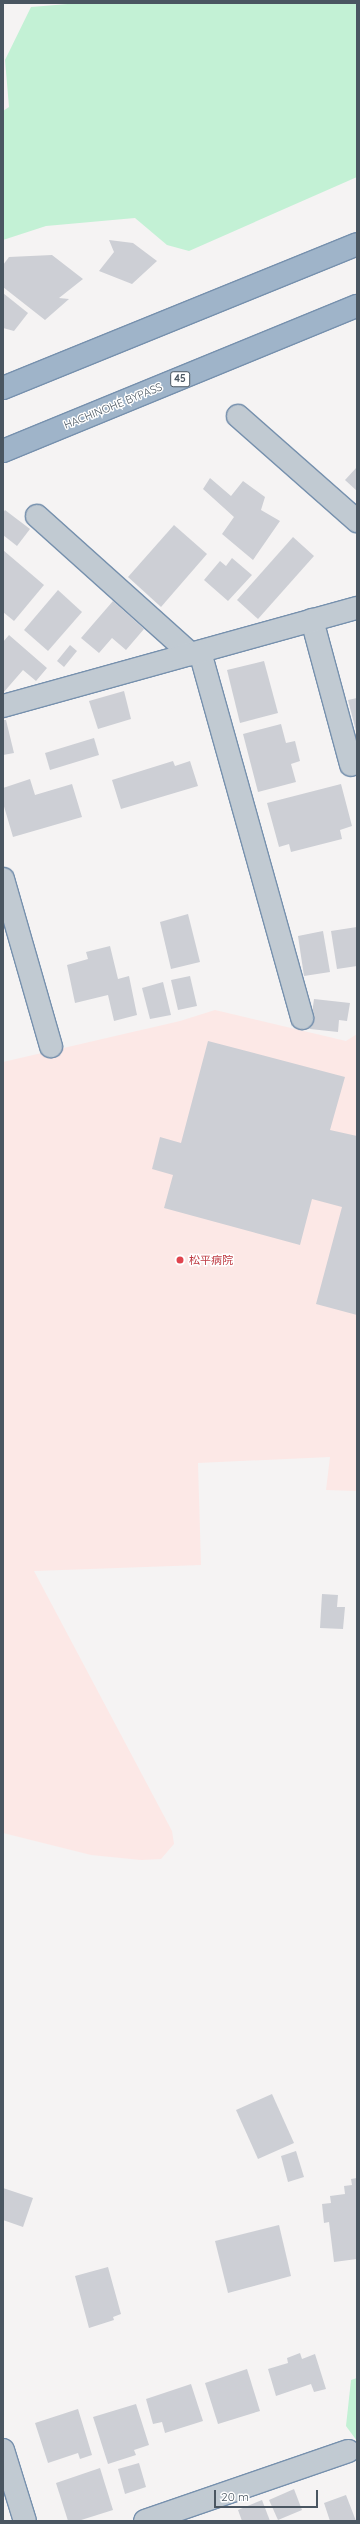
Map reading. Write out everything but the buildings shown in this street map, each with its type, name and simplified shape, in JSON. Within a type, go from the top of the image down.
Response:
[{"type":"highway","points":[[3,388],[357,244]]},
{"type":"highway","name":"HACHINOHE BYPASS","points":[[3,451],[357,306]]},
{"type":"street","points":[[238,416],[357,521]]},
{"type":"street","points":[[37,516],[195,653],[302,1018]]},
{"type":"street","points":[[3,706],[357,608]]},
{"type":"street","points":[[312,620],[351,765]]},
{"type":"street","points":[[3,879],[51,1046]]},
{"type":"street","points":[[3,2450],[25,2521]]},
{"type":"street","points":[[145,2521],[348,2451]]},
{"type":"shaded area","name":"松平病院","points":[[215,1010],[346,1041],[357,1034],[357,1491],[326,1490],[330,1457],[198,1463],[201,1565],[34,1571],[172,1831],[174,1844],[161,1859],[141,1860],[91,1855],[3,1833],[3,1062],[180,1021]]},
{"type":"green space","points":[[80,3],[357,3],[357,177],[189,251],[167,245],[135,218],[46,226],[3,240],[3,111],[9,107],[5,60],[31,7]]},
{"type":"green space","points":[[357,2378],[357,2441],[346,2426],[351,2380]]},
{"type":"place","name":"松平病院","points":[[180,1260]]}]
